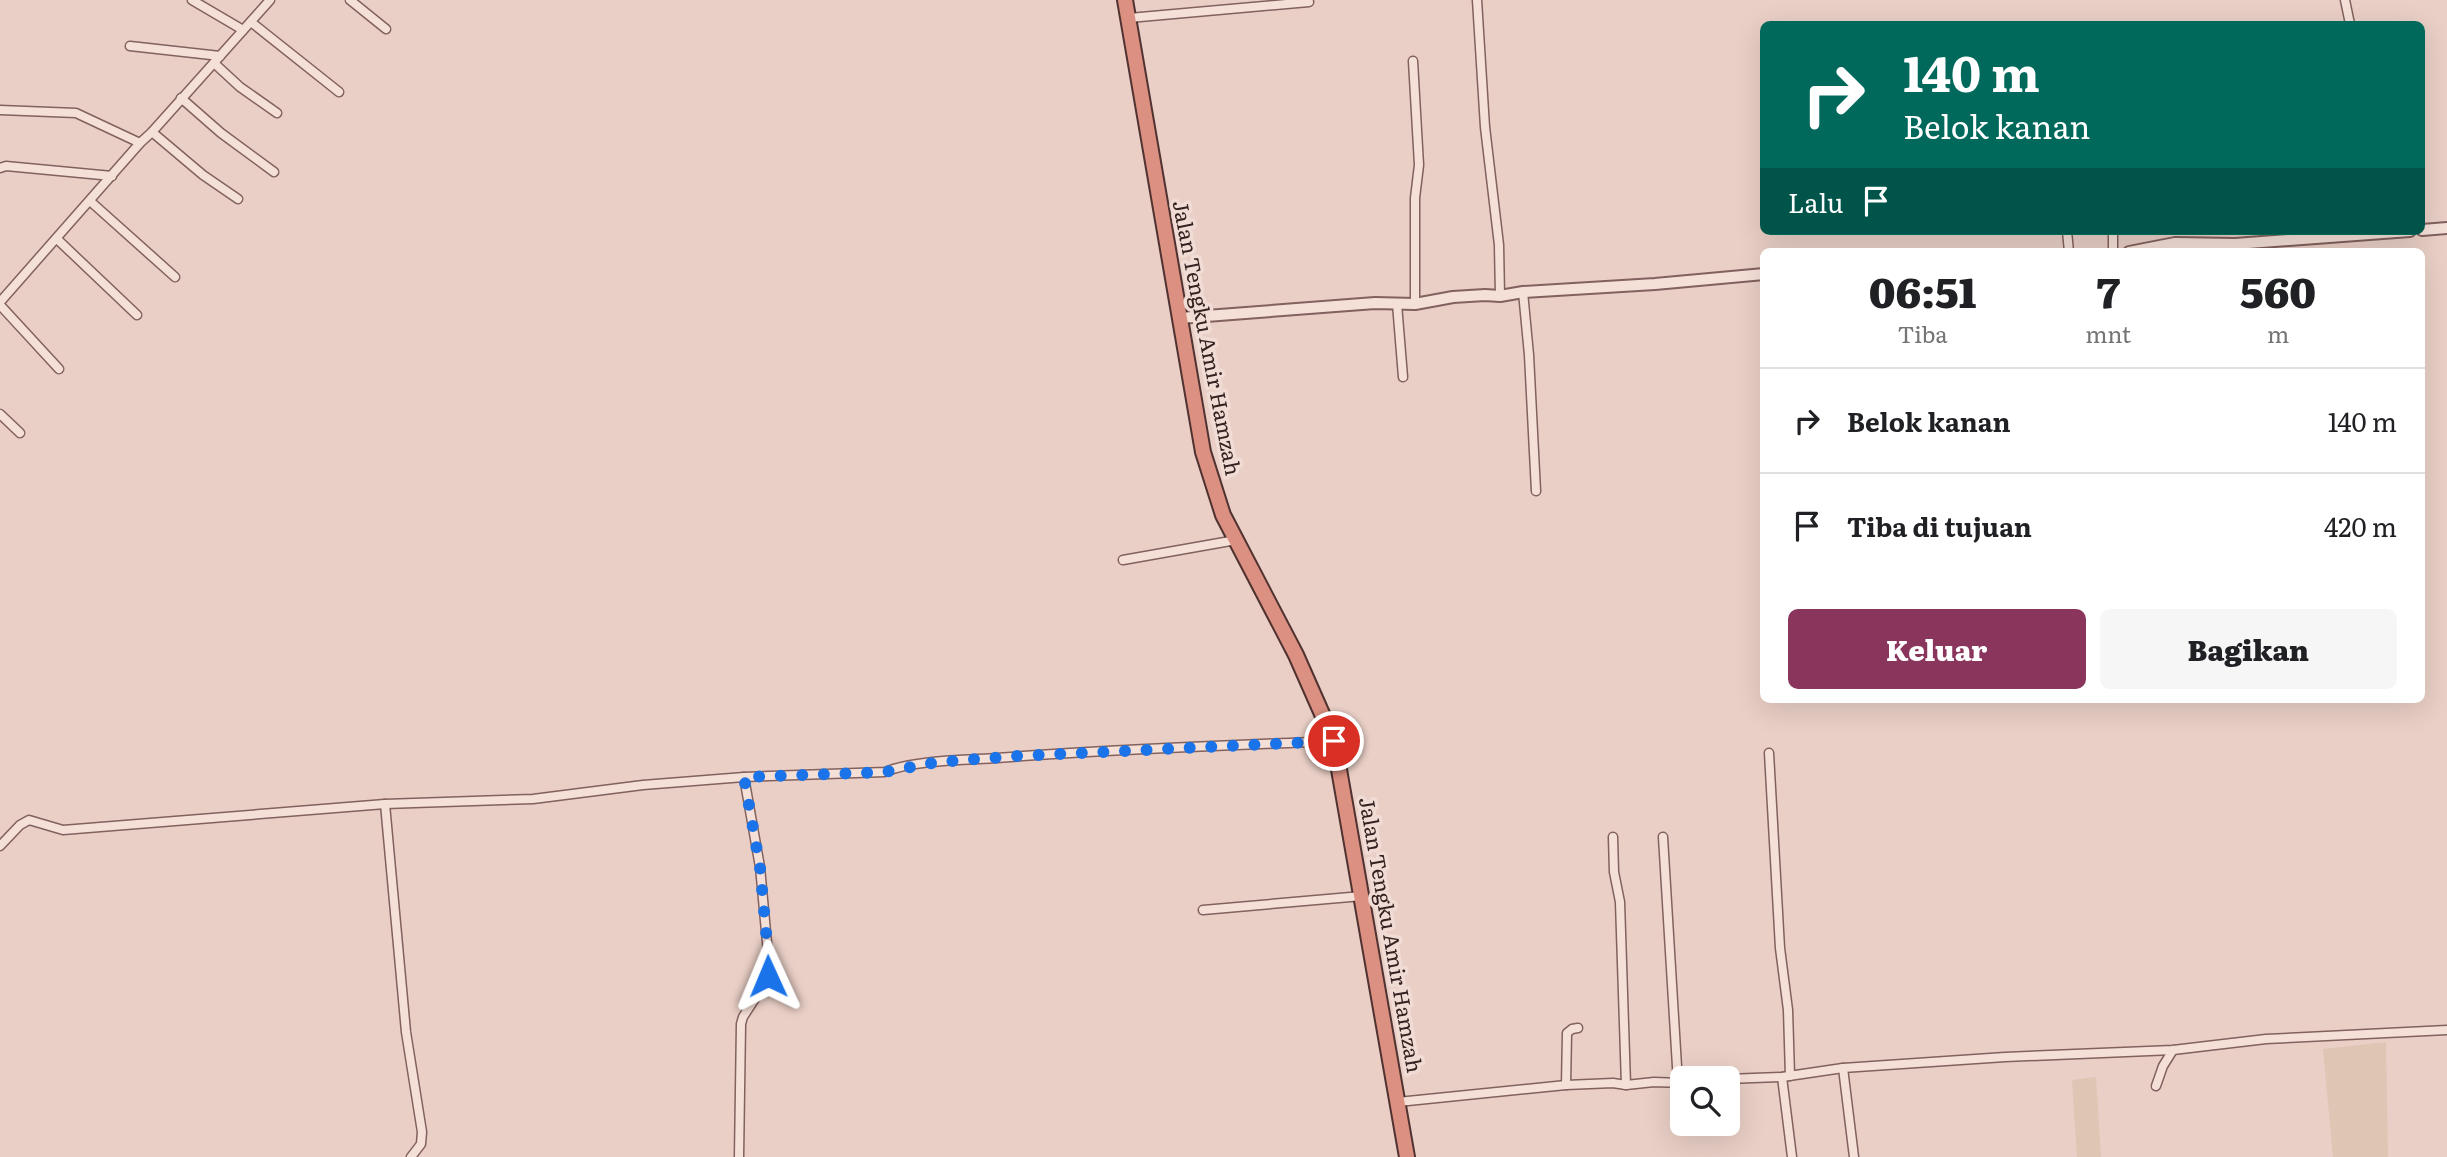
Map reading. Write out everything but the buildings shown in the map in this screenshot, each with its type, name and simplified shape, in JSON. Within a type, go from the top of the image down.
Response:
[{"type":"highway","name":"Jalan Tengku Amir Hamzah","points":[[1125,0],[1208,469],[1218,503],[1301,666],[1334,741],[1407,1157]]},
{"type":"street","points":[[192,0],[243,30]]},
{"type":"street","points":[[59,369],[0,304],[140,143],[270,0]]},
{"type":"street","points":[[349,0],[386,29]]},
{"type":"street","points":[[1477,0],[1485,127],[1499,245],[1500,296]]},
{"type":"street","points":[[2345,0],[2349,21]]},
{"type":"street","points":[[1129,18],[1309,2]]},
{"type":"street","points":[[251,22],[338,92]]},
{"type":"street","points":[[130,46],[217,59],[240,88],[277,114]]},
{"type":"street","points":[[1413,61],[1419,165],[1415,198],[1415,304]]},
{"type":"street","points":[[181,98],[274,172]]},
{"type":"street","points":[[0,110],[76,113],[140,143]]},
{"type":"street","points":[[152,132],[202,175],[237,199]]},
{"type":"street","points":[[0,167],[112,176]]},
{"type":"street","points":[[90,201],[175,277]]},
{"type":"street","points":[[2425,230],[2447,228]]},
{"type":"street","points":[[2149,248],[2175,243],[2235,244],[2348,235]]},
{"type":"street","points":[[57,239],[137,316]]},
{"type":"street","points":[[1180,318],[1375,303],[1415,304],[1453,297],[1500,296],[1760,274]]},
{"type":"street","points":[[1523,292],[1536,491]]},
{"type":"street","points":[[1397,304],[1403,377]]},
{"type":"street","points":[[0,414],[20,433]]},
{"type":"street","points":[[1123,560],[1236,540]]},
{"type":"street","points":[[0,846],[29,820],[63,830],[385,804],[533,799],[643,785],[744,777],[885,772],[938,762],[1018,756],[1334,741]]},
{"type":"street","points":[[1769,753],[1780,948],[1788,1010],[1786,1077],[1792,1157]]},
{"type":"street","points":[[739,1157],[741,1024],[765,983],[769,964],[760,867],[744,777]]},
{"type":"street","points":[[385,804],[406,1032],[422,1132],[421,1144],[411,1157]]},
{"type":"street","points":[[1613,836],[1614,872],[1620,902],[1626,1086]]},
{"type":"street","points":[[1663,837],[1679,1066]]},
{"type":"street","points":[[1203,910],[1363,895]]},
{"type":"street","points":[[1566,1085],[1567,1033],[1578,1028]]},
{"type":"street","points":[[1740,1079],[1786,1077],[1843,1068],[2005,1057],[2173,1050],[2266,1039],[2447,1030]]},
{"type":"street","points":[[2156,1086],[2163,1066],[2173,1050]]},
{"type":"street","points":[[1843,1068],[1854,1157]]},
{"type":"street","points":[[1398,1102],[1566,1085],[1613,1083],[1626,1086],[1670,1083]]},
{"type":"shaded area","points":[[2386,1042],[2388,1157],[2333,1157],[2323,1049]]},
{"type":"shaded area","points":[[2096,1077],[2101,1157],[2077,1157],[2072,1080]]},
{"type":"route","points":[[768,976],[760,867],[744,777],[885,772],[938,762],[1018,756],[1334,741]]}]
